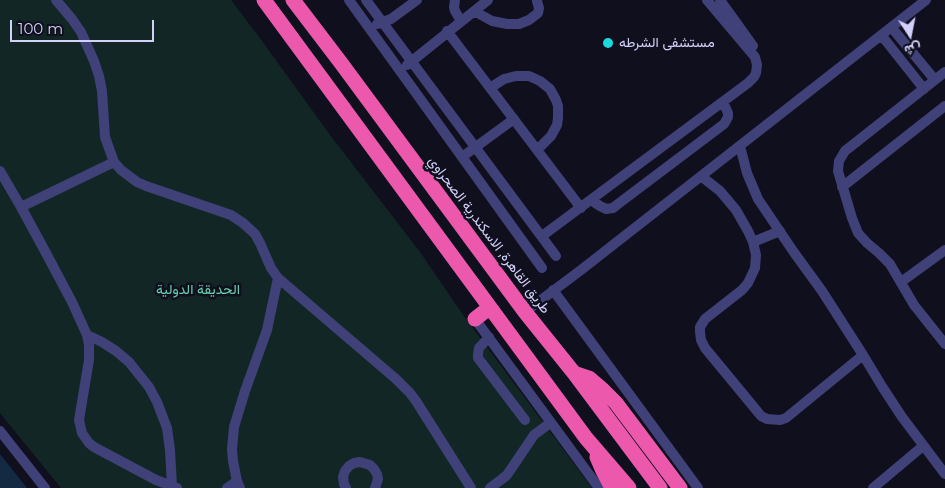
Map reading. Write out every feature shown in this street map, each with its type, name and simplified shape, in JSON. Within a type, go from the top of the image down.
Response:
[{"type":"highway","points":[[264,0],[489,308],[594,448],[629,488]]},
{"type":"highway","name":"طريق القاهرة, الاسكندرية الصحراوي","points":[[293,0],[342,63],[525,312],[574,373],[660,488]]},
{"type":"highway","points":[[476,319],[489,308]]},
{"type":"highway","points":[[574,373],[589,378],[610,396],[680,488]]},
{"type":"highway","points":[[594,448],[612,488]]},
{"type":"street","points":[[56,0],[81,32],[94,62],[102,91],[105,137],[114,162],[128,176],[146,186],[190,200],[237,218],[243,223],[254,234],[278,278],[396,379],[416,400],[471,488]]},
{"type":"street","points":[[349,0],[542,268]]},
{"type":"street","points":[[366,0],[556,256]]},
{"type":"street","points":[[369,27],[394,17],[417,0]]},
{"type":"street","points":[[456,0],[454,12],[461,21]]},
{"type":"street","points":[[400,70],[488,0]]},
{"type":"street","points":[[542,236],[752,80],[757,69],[756,61],[707,0]]},
{"type":"street","points":[[720,0],[763,60]]},
{"type":"street","points":[[525,312],[926,0]]},
{"type":"street","points":[[474,11],[492,21],[519,24],[530,20],[538,13],[540,8],[536,1]]},
{"type":"street","points":[[892,28],[935,80]]},
{"type":"street","points":[[447,31],[580,208]]},
{"type":"street","points":[[882,36],[924,89]]},
{"type":"street","points":[[945,72],[845,151],[841,156],[838,166],[842,187],[858,233],[867,244],[890,264],[914,305],[945,344]]},
{"type":"street","points":[[490,88],[504,79],[516,76],[529,76],[540,81],[550,89],[558,106],[557,125],[551,136],[538,150]]},
{"type":"street","points":[[591,200],[606,209],[618,204],[724,124],[728,117],[728,112],[723,102]]},
{"type":"street","points":[[842,187],[945,106]]},
{"type":"street","points":[[462,157],[514,119]]},
{"type":"street","points":[[740,146],[747,173],[758,198],[822,291],[883,388],[945,474]]},
{"type":"street","points":[[22,207],[114,162]]},
{"type":"street","points":[[0,171],[22,207],[72,302],[87,335],[89,360],[79,420],[82,433],[94,447],[136,470],[175,487]]},
{"type":"street","points":[[701,176],[720,192],[736,210],[753,242],[756,262],[752,276],[742,290],[705,319],[700,327],[701,340],[757,412],[767,419],[780,420],[786,418],[863,355]]},
{"type":"street","points":[[753,242],[780,231]]},
{"type":"street","points":[[901,282],[945,250]]},
{"type":"street","points":[[227,488],[238,484],[232,449],[234,427],[267,330],[278,278]]},
{"type":"street","points":[[553,290],[698,488]]},
{"type":"street","points":[[476,319],[599,488]]},
{"type":"street","points":[[87,335],[102,342],[129,362],[149,388],[157,402],[167,428],[175,487]]},
{"type":"street","points":[[489,337],[479,348],[478,358],[525,420]]},
{"type":"street","points":[[490,488],[507,474],[534,435],[550,423]]},
{"type":"street","points":[[0,431],[45,488]]},
{"type":"street","points":[[873,488],[923,446]]},
{"type":"street","points":[[346,488],[343,477],[345,471],[349,466],[360,462],[370,465],[377,474],[378,479],[375,488]]},
{"type":"green space","name":"الحديقة الدولية","points":[[0,0],[231,0],[330,135],[420,252],[461,312],[592,488],[61,488],[0,413]]},
{"type":"water","points":[[0,454],[27,488],[0,488]]},
{"type":"place","name":"مستشفى الشرطه","points":[[608,43]]}]
